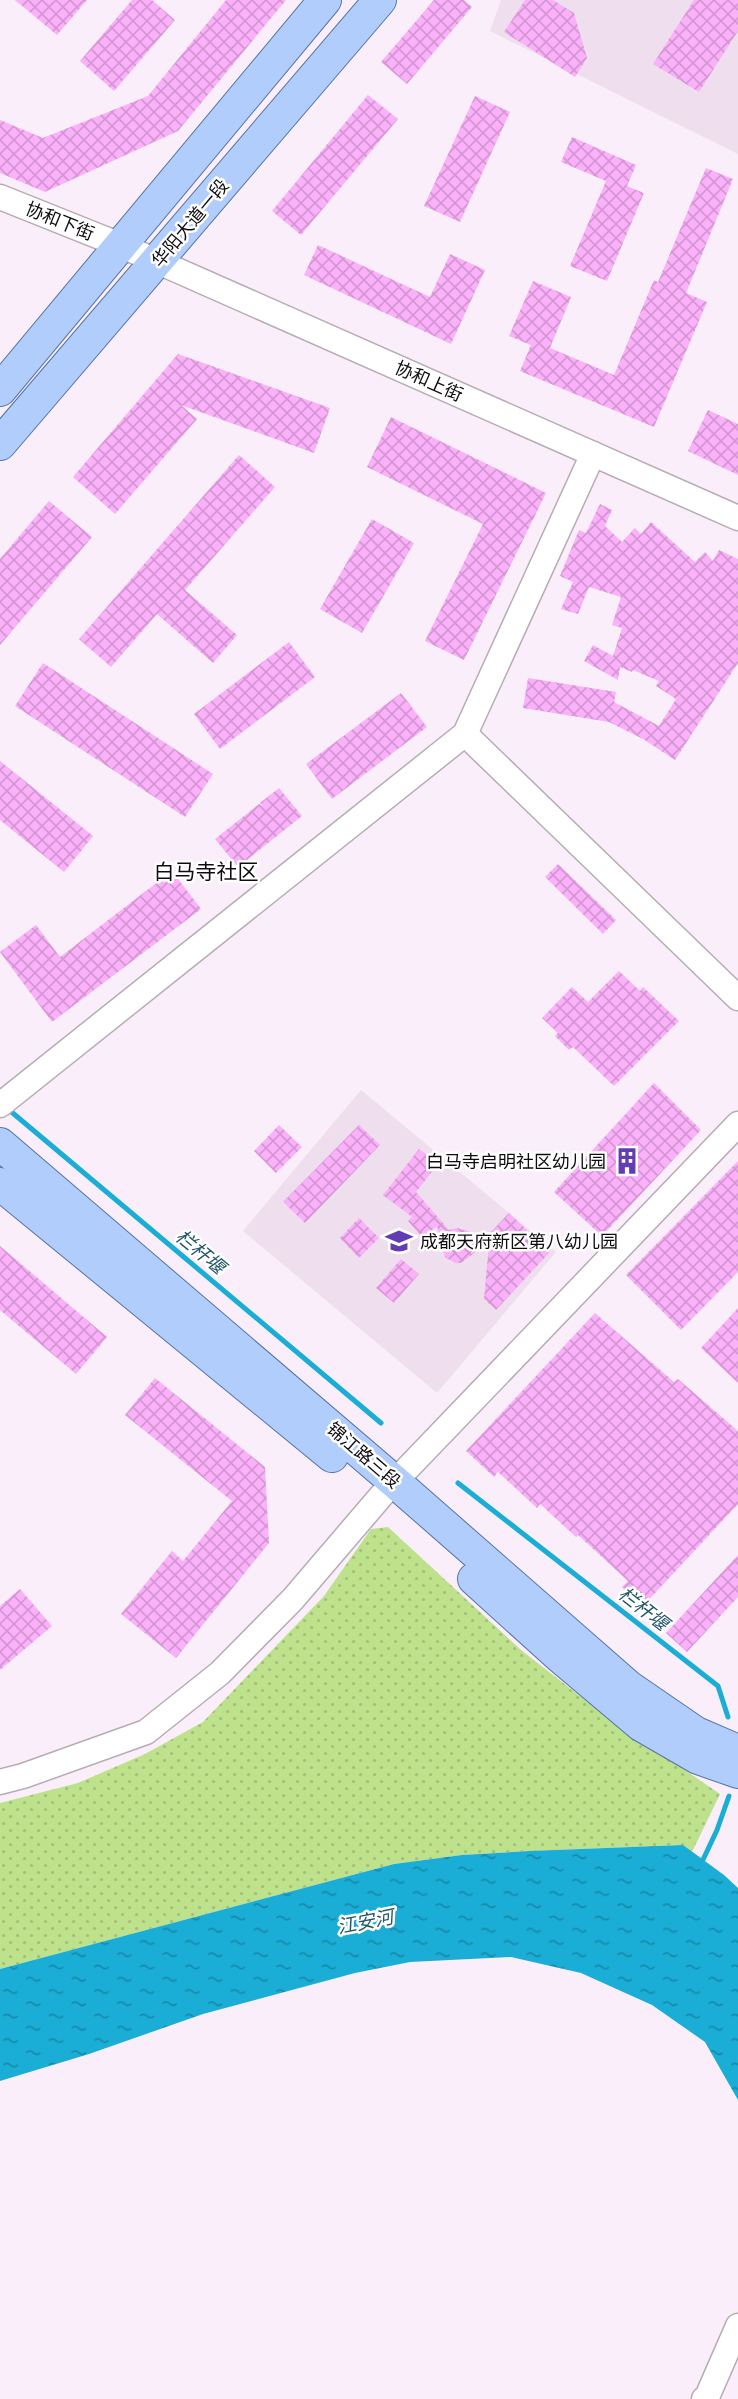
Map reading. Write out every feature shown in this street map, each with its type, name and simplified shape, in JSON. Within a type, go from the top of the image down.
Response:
[{"type":"main road","points":[[0,390],[325,0]]},
{"type":"main road","name":"华阳大道一段","points":[[0,444],[380,0]]},
{"type":"main road","name":"锦江路三段","points":[[0,1144],[389,1489],[558,1655],[640,1725],[698,1758],[738,1772]]},
{"type":"main road","name":"锦江路三段","points":[[0,1184],[389,1489],[629,1687],[696,1732],[738,1751]]},
{"type":"street","name":"协和下街","points":[[0,197],[120,245]]},
{"type":"street","name":"协和上街","points":[[120,245],[738,518]]},
{"type":"street","points":[[4,1101],[465,734],[593,454]]},
{"type":"street","points":[[465,734],[738,998]]},
{"type":"street","points":[[0,1782],[146,1732],[220,1673],[293,1599],[389,1489],[738,1124]]},
{"type":"street","points":[[704,2399],[708,2397],[738,2326]]},
{"type":"shaded area","points":[[501,0],[738,0],[738,154],[490,31]]},
{"type":"shaded area","name":"成都天府新区第八幼儿园","points":[[361,1090],[556,1252],[437,1393],[243,1231]]},
{"type":"green space","points":[[388,1527],[521,1650],[603,1714],[720,1794],[692,1852],[683,1845],[529,1851],[462,1855],[394,1864],[0,1969],[0,1803],[78,1783],[145,1754],[203,1722],[324,1596],[371,1529]]},
{"type":"water","name":"江安河","points":[[683,1845],[738,1888],[738,2100],[705,2042],[652,2005],[581,1973],[511,1957],[410,1962],[355,1973],[203,2014],[89,2054],[0,2081],[0,1969],[394,1864],[462,1855]]},
{"type":"building","points":[[15,0],[87,0],[57,35]]},
{"type":"building","points":[[132,0],[152,0],[175,20],[114,91],[80,61]]},
{"type":"building","points":[[226,0],[286,0],[178,131],[45,192],[0,173],[0,120],[43,138],[148,96]]},
{"type":"building","points":[[434,0],[464,0],[472,7],[407,84],[381,62]]},
{"type":"building","points":[[525,0],[553,0],[574,13],[587,58],[575,77],[504,32]]},
{"type":"building","points":[[694,0],[738,0],[738,31],[699,92],[653,64]]},
{"type":"building","points":[[368,95],[398,119],[301,235],[272,211]]},
{"type":"building","points":[[475,96],[510,112],[460,222],[424,206]]},
{"type":"building","points":[[572,137],[636,165],[627,186],[644,193],[607,281],[570,266],[606,181],[561,162]]},
{"type":"building","points":[[706,168],[733,179],[686,293],[707,302],[654,427],[520,371],[531,345],[509,336],[533,281],[571,297],[550,348],[614,375],[654,280],[658,282]]},
{"type":"building","points":[[318,245],[430,297],[450,254],[485,270],[451,344],[304,275]]},
{"type":"building","points":[[178,354],[330,408],[314,453],[181,405],[197,419],[115,514],[73,477]]},
{"type":"building","points":[[708,410],[738,424],[738,475],[688,451]]},
{"type":"building","points":[[391,417],[546,493],[464,660],[425,641],[483,524],[367,467]]},
{"type":"building","points":[[239,455],[275,487],[185,590],[237,635],[213,663],[157,614],[111,667],[79,639]]},
{"type":"building","points":[[49,501],[92,537],[0,645],[0,559]]},
{"type":"building","points":[[600,504],[612,510],[605,526],[622,542],[635,528],[641,534],[651,522],[695,562],[705,552],[713,561],[719,550],[738,559],[738,663],[675,760],[643,739],[609,722],[523,708],[528,678],[616,692],[614,702],[659,726],[676,699],[656,686],[659,681],[633,670],[632,672],[620,667],[618,680],[584,661],[593,645],[613,656],[622,628],[612,625],[621,597],[589,587],[578,614],[561,609],[573,582],[560,576],[579,530],[586,533]]},
{"type":"building","points":[[372,519],[414,543],[362,633],[320,609]]},
{"type":"building","points":[[289,642],[315,677],[220,749],[194,714]]},
{"type":"building","points":[[43,663],[213,774],[185,817],[15,706]]},
{"type":"building","points":[[401,693],[427,727],[332,799],[306,764]]},
{"type":"building","points":[[0,761],[93,836],[64,872],[0,820]]},
{"type":"building","points":[[279,788],[302,816],[238,867],[215,839],[259,804],[263,806],[260,803]]},
{"type":"building","points":[[558,864],[616,920],[603,934],[545,877]]},
{"type":"building","points":[[172,871],[201,909],[52,1022],[0,952],[36,925],[60,957]]},
{"type":"building","points":[[619,971],[640,991],[643,987],[679,1021],[614,1086],[573,1047],[569,1050],[555,1036],[558,1033],[542,1018],[572,987],[588,1002]]},
{"type":"building","name":"白马寺启明社区幼儿园","points":[[654,1083],[701,1130],[602,1236],[554,1192]]},
{"type":"building","points":[[279,1125],[302,1147],[276,1173],[254,1151]]},
{"type":"building","points":[[359,1125],[380,1145],[305,1223],[283,1202]]},
{"type":"building","points":[[419,1149],[438,1164],[416,1192],[449,1230],[457,1228],[468,1231],[484,1246],[461,1263],[455,1263],[445,1257],[437,1226],[423,1238],[408,1221],[412,1217],[383,1195]]},
{"type":"building","points":[[738,1161],[738,1272],[681,1330],[626,1275]]},
{"type":"building","points":[[509,1213],[550,1252],[496,1310],[484,1299],[490,1233]]},
{"type":"building","points":[[359,1218],[379,1238],[359,1258],[340,1238]]},
{"type":"building","points":[[0,1246],[107,1337],[76,1374],[0,1310]]},
{"type":"building","points":[[401,1259],[419,1274],[394,1303],[376,1288]]},
{"type":"building","points":[[738,1308],[738,1383],[701,1348]]},
{"type":"building","points":[[595,1313],[674,1382],[678,1379],[738,1431],[738,1504],[643,1606],[622,1587],[628,1581],[578,1535],[576,1537],[540,1504],[537,1508],[498,1472],[494,1477],[466,1451]]},
{"type":"building","points":[[155,1378],[265,1467],[269,1543],[176,1658],[121,1614],[172,1551],[183,1561],[232,1501],[125,1415]]},
{"type":"building","points":[[738,1555],[738,1597],[687,1652],[666,1633]]},
{"type":"building","points":[[20,1589],[52,1626],[0,1670],[0,1606]]},
{"type":"waterway","name":"栏杆堰","points":[[8,1109],[381,1423]]},
{"type":"waterway","name":"栏杆堰","points":[[458,1483],[718,1686],[728,1717]]},
{"type":"waterway","name":"栏杆堰","points":[[701,1864],[729,1796]]},
{"type":"place","name":"白马寺启明社区幼儿园","points":[[627,1161]]},
{"type":"place","name":"成都天府新区第八幼儿园","points":[[399,1241]]},
{"type":"district","name":"白马寺社区","points":[[206,871]]}]
